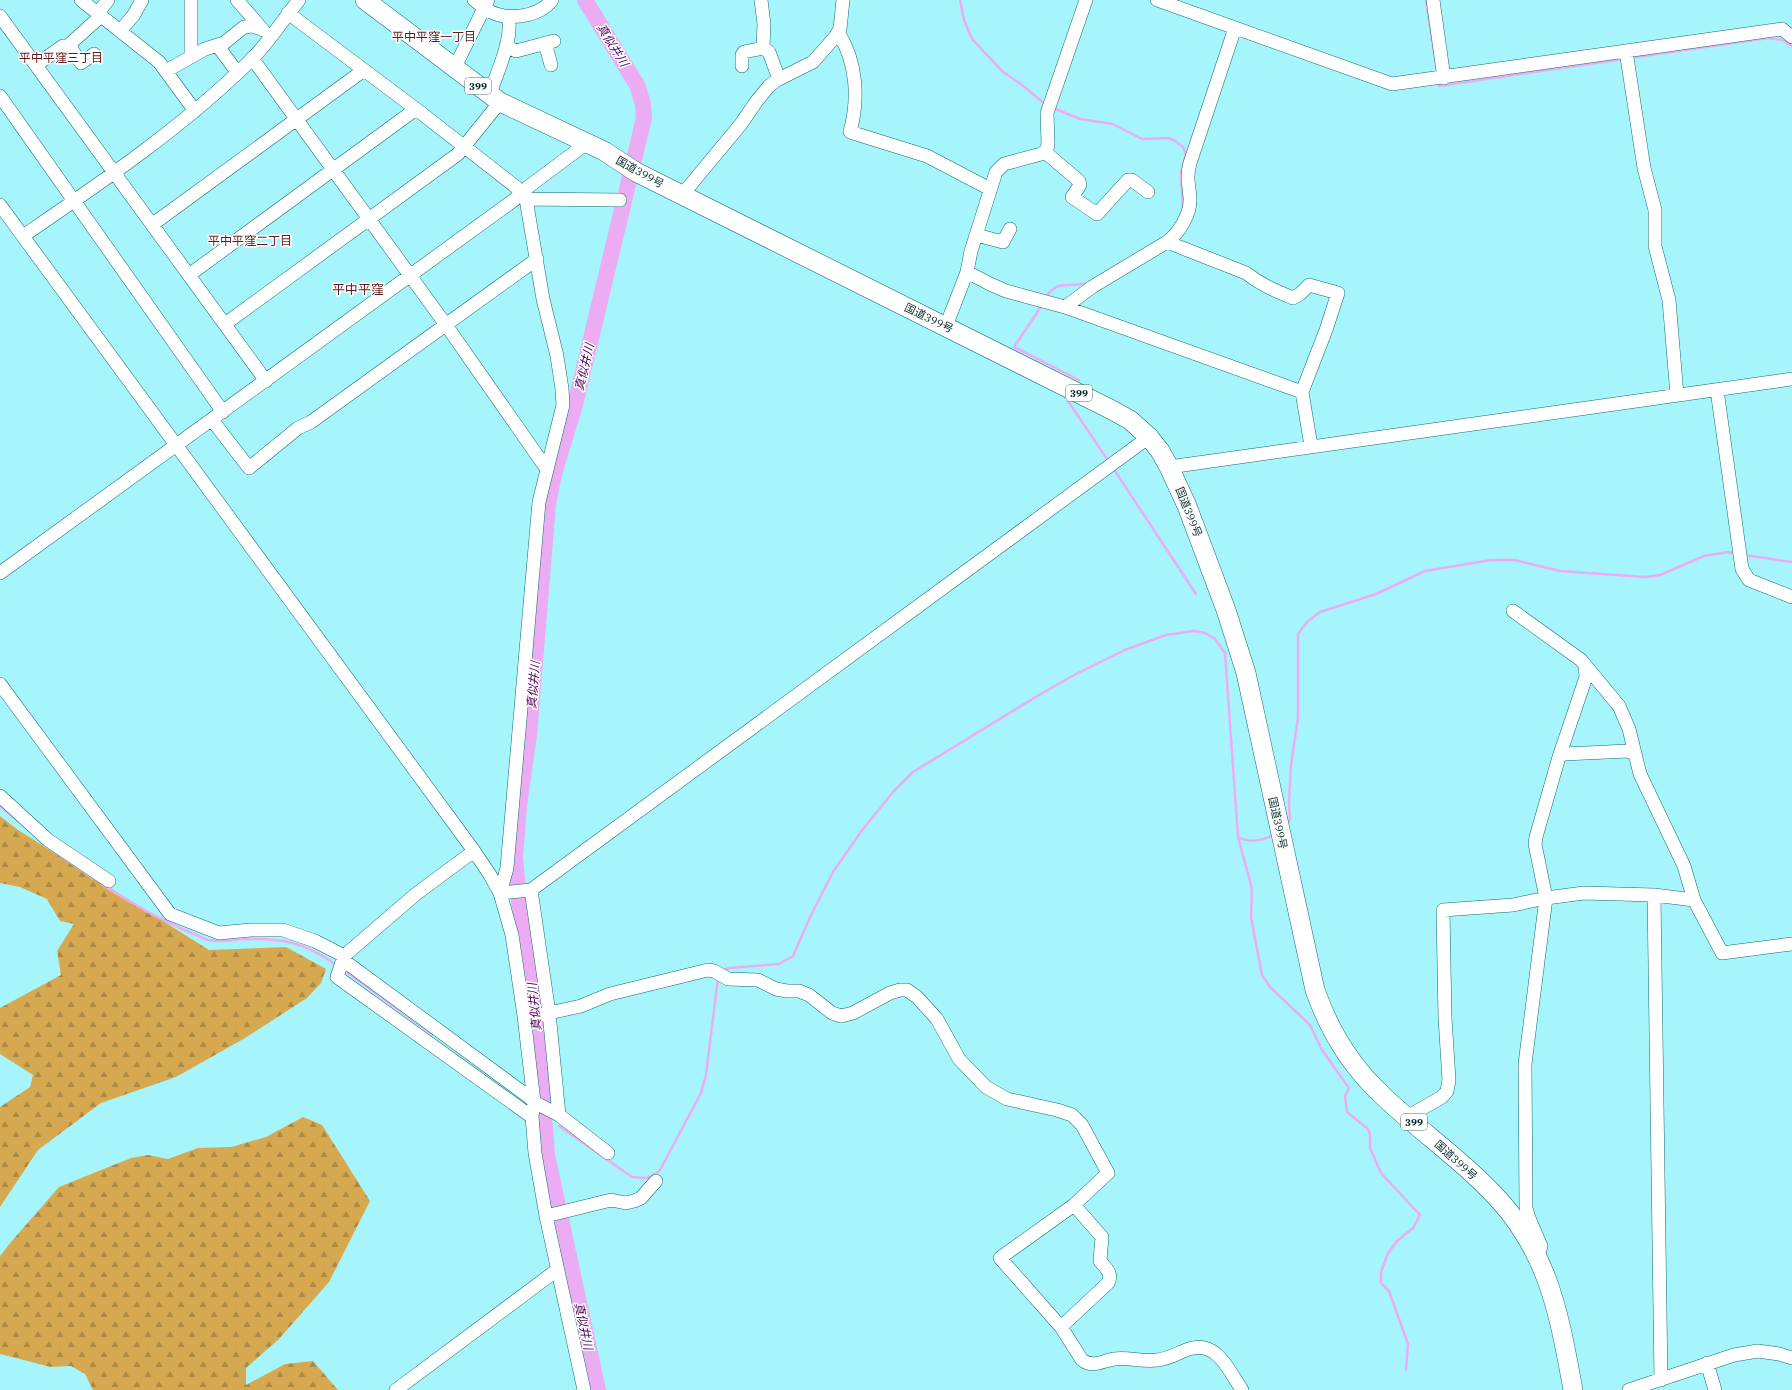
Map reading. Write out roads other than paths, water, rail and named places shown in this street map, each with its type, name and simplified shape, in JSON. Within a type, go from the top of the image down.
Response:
[{"type":"highway","name":"国道399号","points":[[365,0],[495,98],[595,147],[636,172],[1112,410],[1130,420],[1149,438],[1160,451],[1170,467],[1188,506],[1226,610],[1246,673],[1315,990],[1325,1017],[1340,1043],[1358,1069],[1381,1094],[1479,1180],[1500,1202],[1538,1256],[1547,1277],[1559,1316],[1573,1390]]},
{"type":"street","points":[[81,0],[159,62],[195,111]]},
{"type":"street","points":[[94,54],[82,63],[72,50],[71,43],[99,15],[108,0]]},
{"type":"street","points":[[120,31],[133,16],[142,0]]},
{"type":"street","points":[[191,0],[191,57]]},
{"type":"street","points":[[237,0],[266,32]]},
{"type":"street","points":[[23,236],[115,172],[195,111],[252,58],[266,32],[288,13],[299,0]]},
{"type":"street","points":[[455,67],[482,3],[490,12],[514,17],[537,12],[548,5],[552,0]]},
{"type":"street","points":[[761,0],[764,28],[762,36],[763,48]]},
{"type":"street","points":[[682,195],[741,124],[761,95],[778,79],[813,62],[838,32],[841,22],[843,0]]},
{"type":"street","points":[[1045,152],[1048,143],[1048,108],[1086,0]]},
{"type":"street","points":[[1158,0],[1392,84],[1627,56],[1782,29],[1792,37]]},
{"type":"street","points":[[1433,0],[1444,78]]},
{"type":"street","points":[[288,13],[416,109],[524,196],[620,200]]},
{"type":"street","points":[[0,16],[266,381]]},
{"type":"street","points":[[225,324],[465,148],[495,98],[509,28],[508,16]]},
{"type":"street","points":[[166,71],[205,49],[229,40],[244,27],[252,26],[266,32]]},
{"type":"street","points":[[1065,307],[1092,287],[1167,242],[1178,231],[1188,214],[1190,199],[1187,179],[1190,163],[1234,28]]},
{"type":"street","points":[[838,32],[848,54],[855,87],[856,99],[850,132],[906,148],[935,159],[990,190]]},
{"type":"street","points":[[506,46],[516,51],[549,42],[551,65]]},
{"type":"street","points":[[217,45],[237,72]]},
{"type":"street","points":[[36,65],[63,46],[71,46]]},
{"type":"street","points":[[739,58],[750,50],[763,48],[769,52],[778,79]]},
{"type":"street","points":[[1627,56],[1644,168],[1655,210],[1655,246],[1669,300],[1677,395]]},
{"type":"street","points":[[252,58],[446,324],[546,468]]},
{"type":"street","points":[[153,224],[364,70]]},
{"type":"street","points":[[0,96],[223,412]]},
{"type":"street","points":[[189,275],[416,109]]},
{"type":"street","points":[[0,573],[514,200],[524,196],[595,147]]},
{"type":"street","points":[[946,326],[967,272],[976,235],[996,172],[1000,166],[1045,152]]},
{"type":"street","points":[[1045,152],[1079,181],[1080,185],[1072,197],[1097,214],[1128,180],[1132,180],[1148,192]]},
{"type":"street","points":[[502,892],[507,868],[539,502],[546,468],[563,406],[557,356],[543,299],[537,259],[524,196]]},
{"type":"street","points":[[0,205],[474,851],[502,892],[512,935],[526,1015],[535,1103],[532,1117],[535,1153],[557,1270],[584,1390]]},
{"type":"street","points":[[976,235],[1003,242],[1010,229]]},
{"type":"street","points":[[1167,242],[1246,273],[1269,289],[1293,298],[1300,294],[1309,284],[1338,293],[1326,330],[1302,392],[1311,446]]},
{"type":"street","points":[[212,420],[249,468],[298,428],[310,422],[537,259]]},
{"type":"street","points":[[967,272],[1006,291],[1065,307],[1302,392]]},
{"type":"street","points":[[1170,467],[1792,379]]},
{"type":"street","points":[[1717,390],[1742,569],[1749,580],[1792,597]]},
{"type":"street","points":[[502,892],[529,890],[1149,438]]},
{"type":"street","points":[[1513,611],[1581,660],[1619,706],[1625,717],[1640,774],[1684,866],[1694,900],[1722,953],[1792,944]]},
{"type":"street","points":[[1538,1256],[1541,1246],[1526,1208],[1525,1064],[1546,898],[1535,844],[1559,757],[1586,677],[1585,665]]},
{"type":"street","points":[[0,684],[170,914],[219,933],[251,930],[283,930],[315,941],[342,963],[523,1092],[535,1103],[557,1114],[608,1153]]},
{"type":"street","points":[[1559,757],[1564,754],[1628,751],[1635,754]]},
{"type":"street","points":[[0,796],[48,840],[109,881]]},
{"type":"street","points":[[474,851],[416,894],[342,963],[337,977],[532,1117]]},
{"type":"street","points":[[529,890],[548,1013],[557,1114]]},
{"type":"street","points":[[1407,1117],[1442,1097],[1447,1092],[1449,1080],[1445,1018],[1443,910],[1513,905],[1546,898],[1584,893],[1654,895],[1694,900]]},
{"type":"street","points":[[1654,895],[1661,1380]]},
{"type":"street","points":[[526,1015],[548,1013],[581,1006],[610,994],[708,970],[718,974],[758,980],[776,989],[799,991],[809,995],[832,1014],[841,1016],[853,1013],[890,993],[900,990],[908,990],[917,997],[937,1019],[959,1059],[986,1087],[1007,1099],[1058,1110],[1072,1115],[1082,1124],[1108,1172],[1074,1205],[1000,1258],[1061,1327],[1082,1360],[1087,1364],[1093,1365],[1119,1358],[1148,1361],[1172,1357],[1186,1350],[1199,1347],[1210,1349],[1218,1355],[1242,1390]]},
{"type":"street","points":[[548,1216],[611,1200],[626,1203],[634,1201],[641,1198],[656,1181]]},
{"type":"street","points":[[1061,1327],[1108,1283],[1110,1279],[1110,1274],[1100,1260],[1102,1236],[1074,1205]]},
{"type":"street","points":[[396,1390],[557,1270]]},
{"type":"street","points":[[1629,1390],[1707,1363],[1758,1350],[1792,1358]]},
{"type":"street","points":[[1707,1363],[1714,1390]]},
{"type":"waterway","name":"真似井川","points":[[585,0],[637,85],[643,104],[644,118],[575,405],[554,474],[548,504],[529,735],[519,806],[515,858],[519,901],[534,992],[547,1155],[598,1390]]},
{"type":"waterway","points":[[960,0],[964,20],[972,39],[1002,71],[1045,104]]},
{"type":"waterway","points":[[1426,0],[1437,72]]},
{"type":"waterway","points":[[1630,58],[1768,38],[1782,40],[1792,46]]},
{"type":"waterway","points":[[1439,84],[1439,86],[1623,59]]},
{"type":"waterway","points":[[1053,108],[1080,119],[1113,124],[1142,139],[1168,138],[1183,147],[1186,154],[1181,172],[1183,209]]},
{"type":"waterway","points":[[1045,298],[1050,292],[1060,286],[1088,283]]},
{"type":"waterway","points":[[1041,305],[1014,347],[1079,380],[1077,382]]},
{"type":"waterway","points":[[1070,396],[1068,401],[1109,462]]},
{"type":"waterway","points":[[1113,468],[1196,594]]},
{"type":"waterway","points":[[1287,825],[1290,819],[1289,802],[1291,765],[1298,718],[1298,634],[1307,622],[1320,612],[1376,594],[1425,571],[1491,560],[1515,560],[1560,571],[1645,577],[1660,575],[1704,556],[1728,552],[1736,554]]},
{"type":"waterway","points":[[1745,555],[1792,562]]},
{"type":"waterway","points":[[723,970],[729,968],[779,964],[793,956],[811,915],[833,872],[863,829],[894,791],[913,772],[1039,695],[1076,674],[1125,650],[1166,635],[1194,631],[1205,633],[1215,639],[1225,653],[1238,837],[1252,889],[1251,917],[1262,975],[1270,987],[1310,1025],[1322,1050],[1349,1088],[1345,1096],[1347,1112],[1368,1129],[1370,1134],[1370,1148],[1381,1173],[1420,1215],[1413,1228],[1397,1241],[1388,1253],[1381,1272],[1381,1283],[1389,1291],[1408,1344],[1406,1370]]},
{"type":"waterway","points":[[0,806],[24,826]]},
{"type":"waterway","points":[[1238,837],[1251,841],[1266,838],[1274,834]]},
{"type":"waterway","points":[[55,852],[94,879]]},
{"type":"waterway","points":[[103,885],[156,916],[208,940],[222,941],[270,939],[293,943],[314,951],[336,965]]},
{"type":"waterway","points":[[344,970],[432,1034]]},
{"type":"waterway","points":[[559,1126],[632,1177],[647,1178],[660,1170],[701,1093],[706,1075],[718,978]]},
{"type":"district","name":"平中平窪一丁目","points":[[434,36]]},
{"type":"district","name":"平中平窪三丁目","points":[[61,57]]},
{"type":"district","name":"平中平窪二丁目","points":[[250,240]]},
{"type":"district","name":"平中平窪","points":[[358,289]]}]
